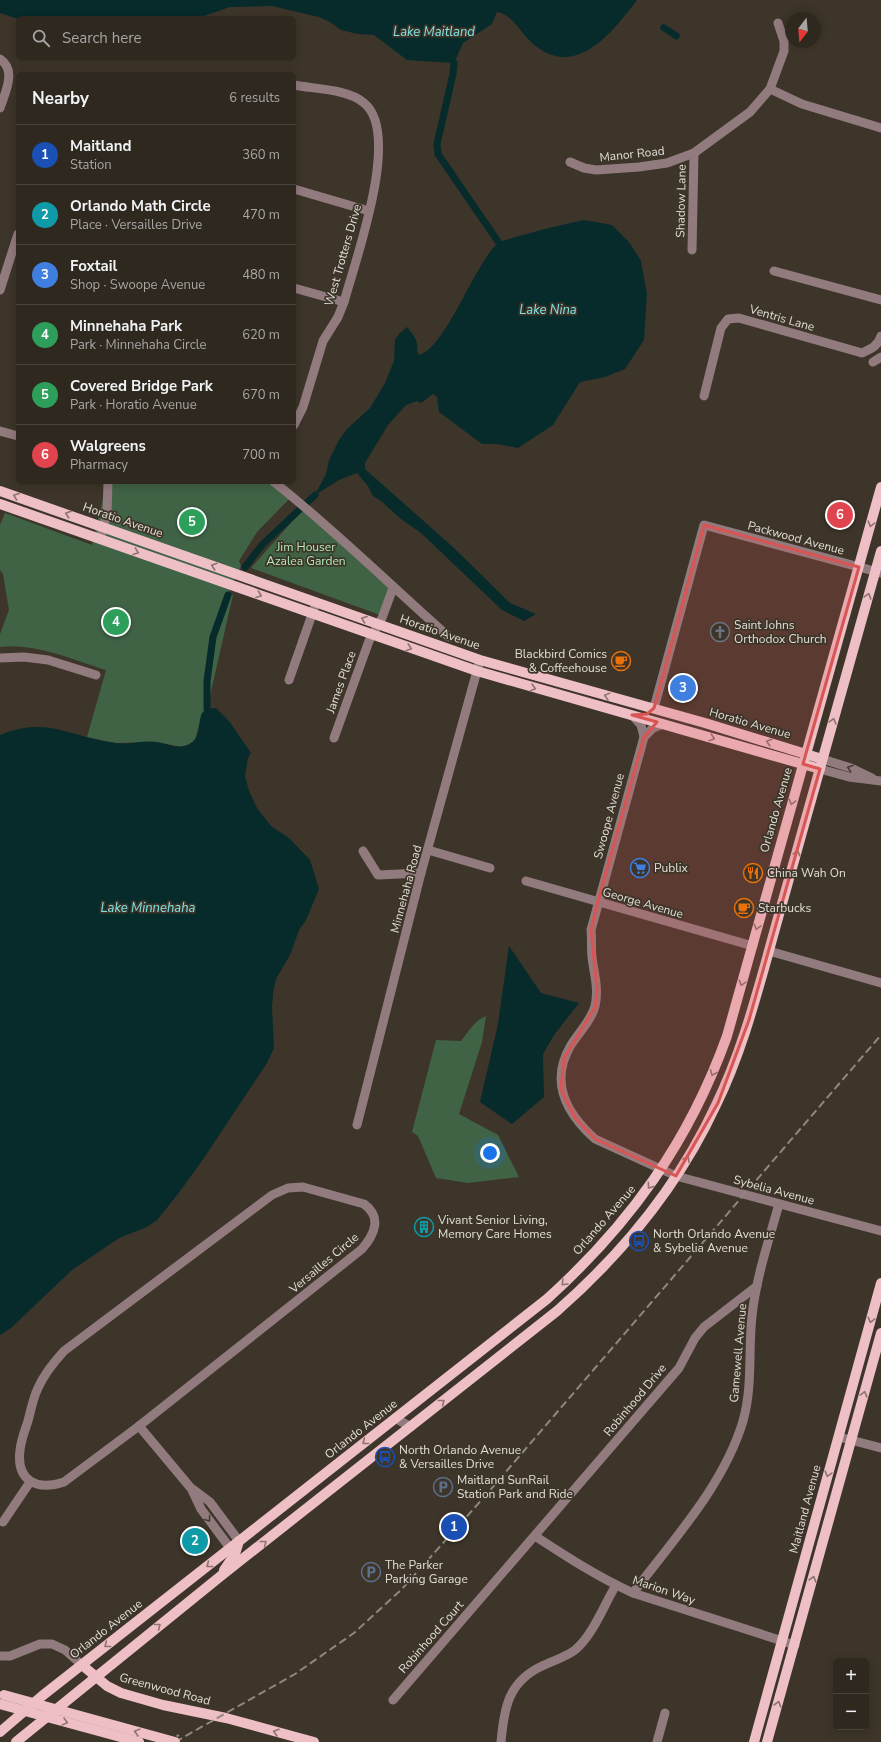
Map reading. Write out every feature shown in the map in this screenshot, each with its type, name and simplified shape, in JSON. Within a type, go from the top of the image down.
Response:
[{"type":"main road","name":"Orlando Avenue","points":[[0,1732],[239,1540],[553,1294],[608,1238],[662,1169],[701,1098],[720,1055],[753,946],[802,764],[881,487]]},
{"type":"main road","name":"Horatio Avenue","points":[[0,491],[480,660],[806,753],[821,764]]},
{"type":"main road","name":"Horatio Avenue","points":[[0,504],[476,671],[802,764],[821,764]]},
{"type":"main road","points":[[16,1742],[222,1575],[557,1311],[581,1290],[638,1229],[676,1176],[715,1108],[742,1043],[821,764],[878,572],[881,551]]},
{"type":"main road","points":[[632,715],[646,714],[649,707]]},
{"type":"main road","name":"Maitland Avenue","points":[[754,1742],[881,1283]]},
{"type":"main road","points":[[767,1742],[881,1333]]},
{"type":"main road","points":[[246,1557],[256,1527]]},
{"type":"main road","points":[[222,1575],[235,1554],[239,1540]]},
{"type":"main road","name":"Greenwood Road","points":[[82,1666],[107,1686],[122,1693],[226,1718],[314,1742]]},
{"type":"main road","points":[[1,1698],[139,1742]]},
{"type":"main road","points":[[1,1698],[175,1742]]},
{"type":"street","name":"Manor Road","points":[[570,162],[584,168],[596,170],[639,167],[667,163],[694,153],[750,112],[770,89],[784,50],[784,41],[778,23]]},
{"type":"street","points":[[0,59],[6,62],[9,71],[8,82],[0,108]]},
{"type":"street","name":"West Trotters Drive","points":[[296,85],[355,96],[371,109],[376,119],[379,144],[376,180],[344,302],[338,317],[323,341],[303,407],[296,421]]},
{"type":"street","points":[[770,89],[802,104],[881,128]]},
{"type":"street","name":"Shadow Lane","points":[[692,250],[694,153]]},
{"type":"street","points":[[296,190],[369,211]]},
{"type":"street","points":[[0,290],[16,240]]},
{"type":"street","points":[[774,271],[881,300]]},
{"type":"street","points":[[296,289],[344,302]]},
{"type":"street","name":"Ventris Lane","points":[[704,396],[721,328],[728,319],[739,318],[862,353],[873,349],[880,341],[881,336]]},
{"type":"street","points":[[0,430],[16,435]]},
{"type":"street","points":[[100,539],[107,514],[108,484]]},
{"type":"street","points":[[276,484],[318,518],[393,588],[449,637]]},
{"type":"street","name":"Packwood Avenue","points":[[649,707],[660,685],[704,525],[878,572]]},
{"type":"street","name":"James Place","points":[[334,738],[369,641],[379,625],[393,588]]},
{"type":"street","points":[[289,680],[317,602]]},
{"type":"street","points":[[0,658],[24,657],[48,660],[96,675]]},
{"type":"street","name":"Minnehaha Road","points":[[357,1125],[421,873],[480,660]]},
{"type":"street","points":[[632,715],[641,725],[644,737]]},
{"type":"street","points":[[644,737],[653,728],[663,724]]},
{"type":"street","name":"Swoope Avenue","points":[[644,737],[598,902],[592,930],[592,957],[597,990],[595,1007],[588,1022],[564,1058],[560,1079],[561,1090],[568,1107],[575,1118],[595,1139],[662,1169]]},
{"type":"street","name":"Horatio Avenue","points":[[821,764],[851,768],[879,781]]},
{"type":"street","points":[[428,850],[490,868]]},
{"type":"street","points":[[363,851],[378,875],[421,873]]},
{"type":"street","name":"George Avenue","points":[[526,881],[753,946]]},
{"type":"street","points":[[769,951],[881,983]]},
{"type":"street","name":"Sybelia Avenue","points":[[662,1169],[676,1176],[881,1231]]},
{"type":"street","name":"Versailles Circle","points":[[303,1187],[364,1204],[371,1209],[375,1218],[374,1228],[369,1241],[362,1249],[139,1426],[64,1482],[52,1486],[43,1486],[30,1482],[22,1473],[19,1461],[20,1449],[37,1389],[48,1369],[64,1351],[272,1195],[288,1188],[303,1187]]},
{"type":"street","name":"Gamewell Avenue","points":[[633,1593],[708,1494],[728,1459],[743,1421],[750,1388],[752,1316],[778,1204]]},
{"type":"street","name":"Robinhood Drive","points":[[535,1536],[679,1368],[695,1338],[704,1327],[758,1286]]},
{"type":"street","points":[[396,1418],[411,1427]]},
{"type":"street","points":[[139,1426],[190,1487],[210,1502],[239,1540]]},
{"type":"street","points":[[839,1437],[881,1448]]},
{"type":"street","points":[[3,1522],[30,1482]]},
{"type":"street","points":[[190,1487],[200,1509],[230,1548]]},
{"type":"street","name":"Marion Way","points":[[535,1536],[573,1561],[633,1593],[795,1645]]},
{"type":"street","name":"Robinhood Court","points":[[393,1700],[535,1536]]},
{"type":"street","points":[[501,1742],[503,1713],[518,1682],[533,1670],[574,1651],[586,1638],[616,1585]]},
{"type":"street","points":[[0,1656],[10,1656],[40,1644],[52,1644],[65,1650],[82,1666]]},
{"type":"street","points":[[657,1742],[665,1713]]},
{"type":"highlighted area","points":[[704,525],[859,567],[803,764],[820,769],[749,1020],[718,1103],[676,1176],[595,1139],[575,1118],[561,1090],[564,1058],[595,1007],[597,990],[591,930],[596,908],[644,737],[657,722],[632,715],[647,714],[654,708]]},
{"type":"green space","points":[[107,484],[277,484],[292,496],[257,532],[239,561],[241,566],[228,594],[233,595],[207,709],[202,713],[195,740],[190,744],[182,747],[156,742],[115,743],[87,737],[106,670],[39,649],[12,646],[0,647],[0,634],[9,610],[3,574],[0,570],[0,525],[5,513],[92,545]]},
{"type":"green space","name":"Jim Houser Azalea Garden","points":[[304,508],[389,588],[380,615],[251,568]]},
{"type":"green space","points":[[486,1016],[482,1042],[459,1114],[498,1135],[519,1177],[468,1183],[436,1178],[418,1136],[412,1132],[436,1040],[461,1041],[475,1023]]},
{"type":"water","name":"Lake Maitland","points":[[0,0],[637,0],[616,26],[591,48],[577,55],[562,57],[547,53],[531,42],[507,16],[497,12],[492,24],[463,43],[454,63],[407,60],[374,35],[358,34],[341,30],[330,22],[319,17],[272,6],[230,7],[204,16],[16,16],[16,18],[0,13]]},
{"type":"water","points":[[664,24],[680,34],[679,38],[676,40],[660,29],[661,25]]},
{"type":"water","name":"Lake Nina","points":[[584,220],[612,225],[629,242],[641,261],[647,294],[644,340],[625,369],[605,377],[580,382],[553,425],[518,448],[497,444],[482,444],[439,412],[437,397],[433,394],[421,403],[417,401],[406,405],[388,425],[365,463],[365,469],[454,548],[510,603],[536,614],[524,621],[502,610],[421,533],[373,496],[368,486],[357,473],[339,480],[315,495],[326,474],[329,460],[339,440],[347,429],[370,408],[385,383],[394,361],[395,339],[400,333],[407,327],[415,339],[417,352],[419,355],[429,349],[439,338],[489,253],[498,243],[530,233]]},
{"type":"water","name":"Lake Minnehaha","points":[[216,708],[229,721],[251,753],[248,758],[245,776],[249,791],[257,808],[271,826],[289,838],[310,860],[319,889],[306,920],[299,930],[290,955],[276,979],[272,1008],[274,1048],[267,1063],[204,1158],[157,1220],[147,1227],[119,1238],[72,1270],[11,1328],[0,1335],[0,735],[17,729],[46,727],[116,743],[151,742],[182,746],[191,743],[196,737],[202,713],[207,709]]},
{"type":"water","points":[[509,946],[541,993],[579,1003],[554,1035],[543,1054],[544,1097],[512,1124],[480,1102],[498,1024]]},
{"type":"waterway","points":[[454,63],[453,74],[437,144],[438,154],[499,243]]},
{"type":"waterway","points":[[245,567],[262,545],[315,495]]},
{"type":"waterway","points":[[207,709],[207,681],[213,637],[228,595]]},
{"type":"railway","points":[[175,1742],[295,1674],[354,1633],[402,1589],[486,1495],[881,1035]]},
{"type":"railway","points":[[166,1742],[179,1735]]},
{"type":"place","name":"Walgreens","points":[[840,515]]},
{"type":"place","name":"Covered Bridge Park","points":[[192,522]]},
{"type":"place","name":"Minnehaha Park","points":[[116,622]]},
{"type":"place","name":"Saint Johns Orthodox Church","points":[[720,632]]},
{"type":"place","name":"Blackbird Comics & Coffeehouse","points":[[621,661]]},
{"type":"place","name":"Foxtail","points":[[683,688]]},
{"type":"place","name":"Publix","points":[[640,868]]},
{"type":"place","name":"China Wah On","points":[[753,873]]},
{"type":"place","name":"Starbucks","points":[[744,908]]},
{"type":"place","name":"Vivant Senior Living, Memory Care Homes","points":[[424,1227]]},
{"type":"place","name":"North Orlando Avenue & Sybelia Avenue","points":[[639,1241]]},
{"type":"place","name":"North Orlando Avenue & Versailles Drive","points":[[385,1457]]},
{"type":"place","name":"Maitland SunRail Station Park and Ride","points":[[443,1487]]},
{"type":"place","name":"Maitland","points":[[454,1527]]},
{"type":"place","name":"Orlando Math Circle","points":[[195,1541]]},
{"type":"place","name":"The Parker Parking Garage","points":[[371,1572]]}]
